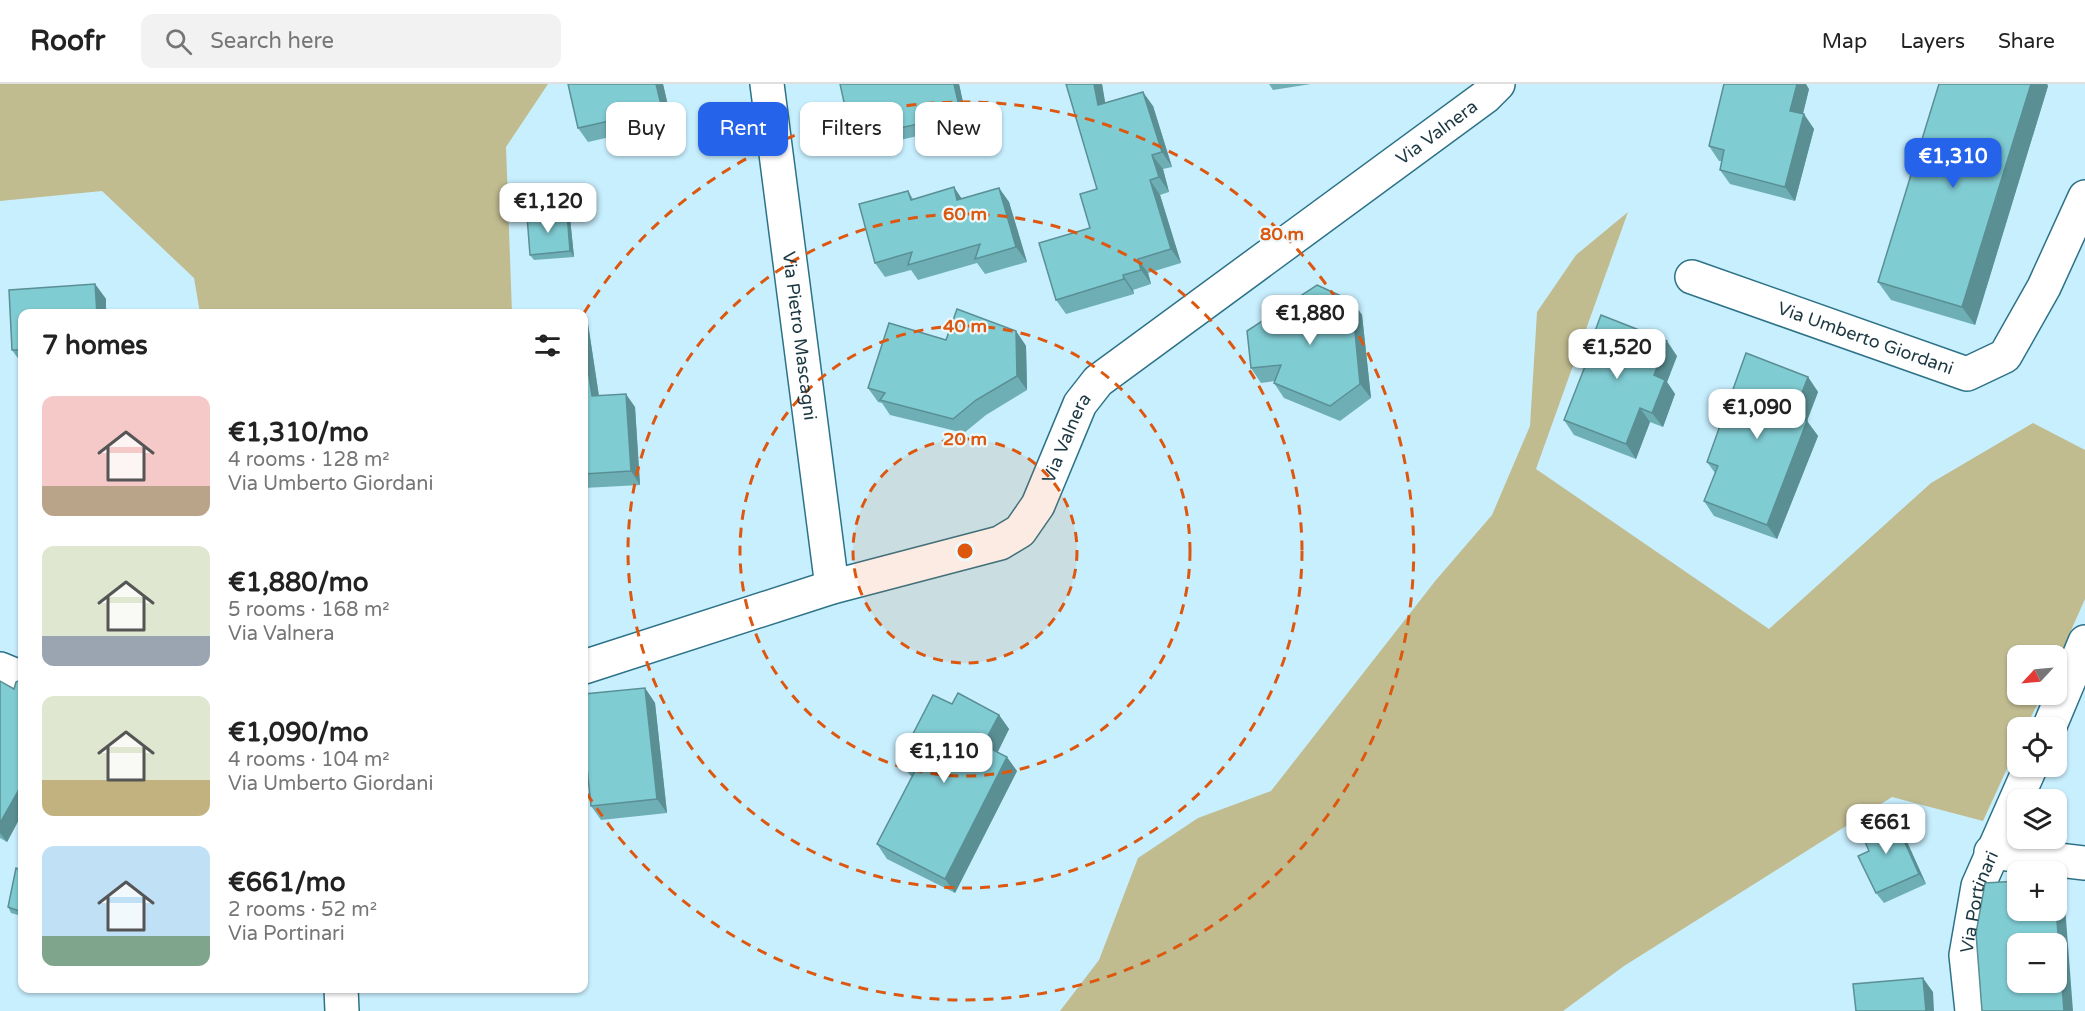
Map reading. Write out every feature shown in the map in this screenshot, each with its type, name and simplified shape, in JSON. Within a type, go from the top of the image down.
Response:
[{"type":"street","name":"Via Pietro Mascagni","points":[[767,84],[832,587]]},
{"type":"street","name":"Via Valnera","points":[[588,666],[832,587],[1000,543],[1020,531],[1038,505],[1080,404],[1098,381],[1485,97],[1498,84]]},
{"type":"street","name":"Via Umberto Giordani","points":[[1692,277],[1967,374],[2005,356],[2044,287],[2085,197]]},
{"type":"street","points":[[2053,717],[2085,642]]},
{"type":"street","points":[[0,669],[18,676]]},
{"type":"street","name":"Via Portinari","points":[[1972,1011],[1966,955],[1978,886],[2026,777]]},
{"type":"street","points":[[1991,852],[2085,863]]},
{"type":"street","points":[[341,993],[342,1011]]},
{"type":"shaded area","points":[[0,84],[548,84],[506,147],[512,309],[199,309],[194,278],[102,191],[0,201]]},
{"type":"shaded area","points":[[1628,212],[1536,469],[1769,629],[1931,483],[2033,423],[2085,450],[2085,599],[2065,645],[2007,645],[2007,705],[2037,705],[2031,717],[2007,717],[2007,769],[1983,821],[1892,797],[1624,966],[1563,1011],[1060,1011],[1099,960],[1138,858],[1198,818],[1271,791],[1436,580],[1492,515],[1530,426],[1537,312],[1576,255]]},
{"type":"building","points":[[568,84],[656,84],[660,102],[606,102],[606,122],[578,128]]},
{"type":"building","points":[[840,84],[954,84],[958,102],[915,102],[915,125],[903,127],[903,102],[844,102]]},
{"type":"building","points":[[1066,84],[1094,84],[1098,105],[1143,92],[1162,152],[1152,155],[1159,177],[1150,180],[1171,249],[1138,259],[1141,270],[1123,275],[1124,279],[1056,300],[1039,243],[1090,228],[1080,194],[1097,189]]},
{"type":"building","points":[[1724,84],[1797,84],[1790,111],[1804,114],[1785,187],[1720,170],[1724,150],[1709,146]]},
{"type":"building","points":[[1939,84],[2031,84],[1962,307],[1878,282]]},
{"type":"building","points":[[954,187],[957,200],[999,188],[1016,247],[975,259],[980,244],[908,265],[912,252],[875,263],[859,204],[908,191],[911,200]]},
{"type":"building","points":[[567,213],[570,251],[530,255],[527,216]]},
{"type":"building","points":[[95,284],[97,309],[18,309],[18,350],[12,350],[9,290]]},
{"type":"building","points":[[1317,285],[1352,301],[1360,384],[1330,406],[1274,383],[1281,365],[1251,368],[1247,331]]},
{"type":"building","points":[[957,309],[1016,331],[1017,376],[976,400],[953,419],[880,400],[885,393],[868,388],[889,323],[946,340]]},
{"type":"building","points":[[1601,315],[1667,341],[1654,375],[1665,380],[1652,413],[1640,408],[1626,444],[1564,420],[1591,351],[1588,350]]},
{"type":"building","points":[[1746,353],[1808,377],[1793,416],[1807,421],[1767,525],[1704,501],[1718,466],[1707,462]]},
{"type":"building","points":[[588,369],[592,396],[626,394],[631,471],[588,474]]},
{"type":"building","points":[[0,681],[14,689],[18,681],[18,791],[0,823]]},
{"type":"building","points":[[645,688],[657,799],[591,806],[588,777],[588,694]]},
{"type":"building","points":[[958,693],[999,715],[983,745],[1007,757],[945,879],[877,844],[916,769],[899,761],[933,695],[952,704]]},
{"type":"building","points":[[1892,814],[1919,874],[1876,893],[1858,856],[1869,851],[1859,828]]},
{"type":"building","points":[[16,868],[18,869],[18,911],[8,907]]},
{"type":"building","points":[[2007,882],[2007,921],[2057,921],[2058,933],[2007,933],[2007,993],[2063,993],[2064,1011],[1982,1011],[1976,933],[1985,883]]},
{"type":"building","points":[[1923,978],[1926,1011],[1856,1011],[1853,984]]}]
